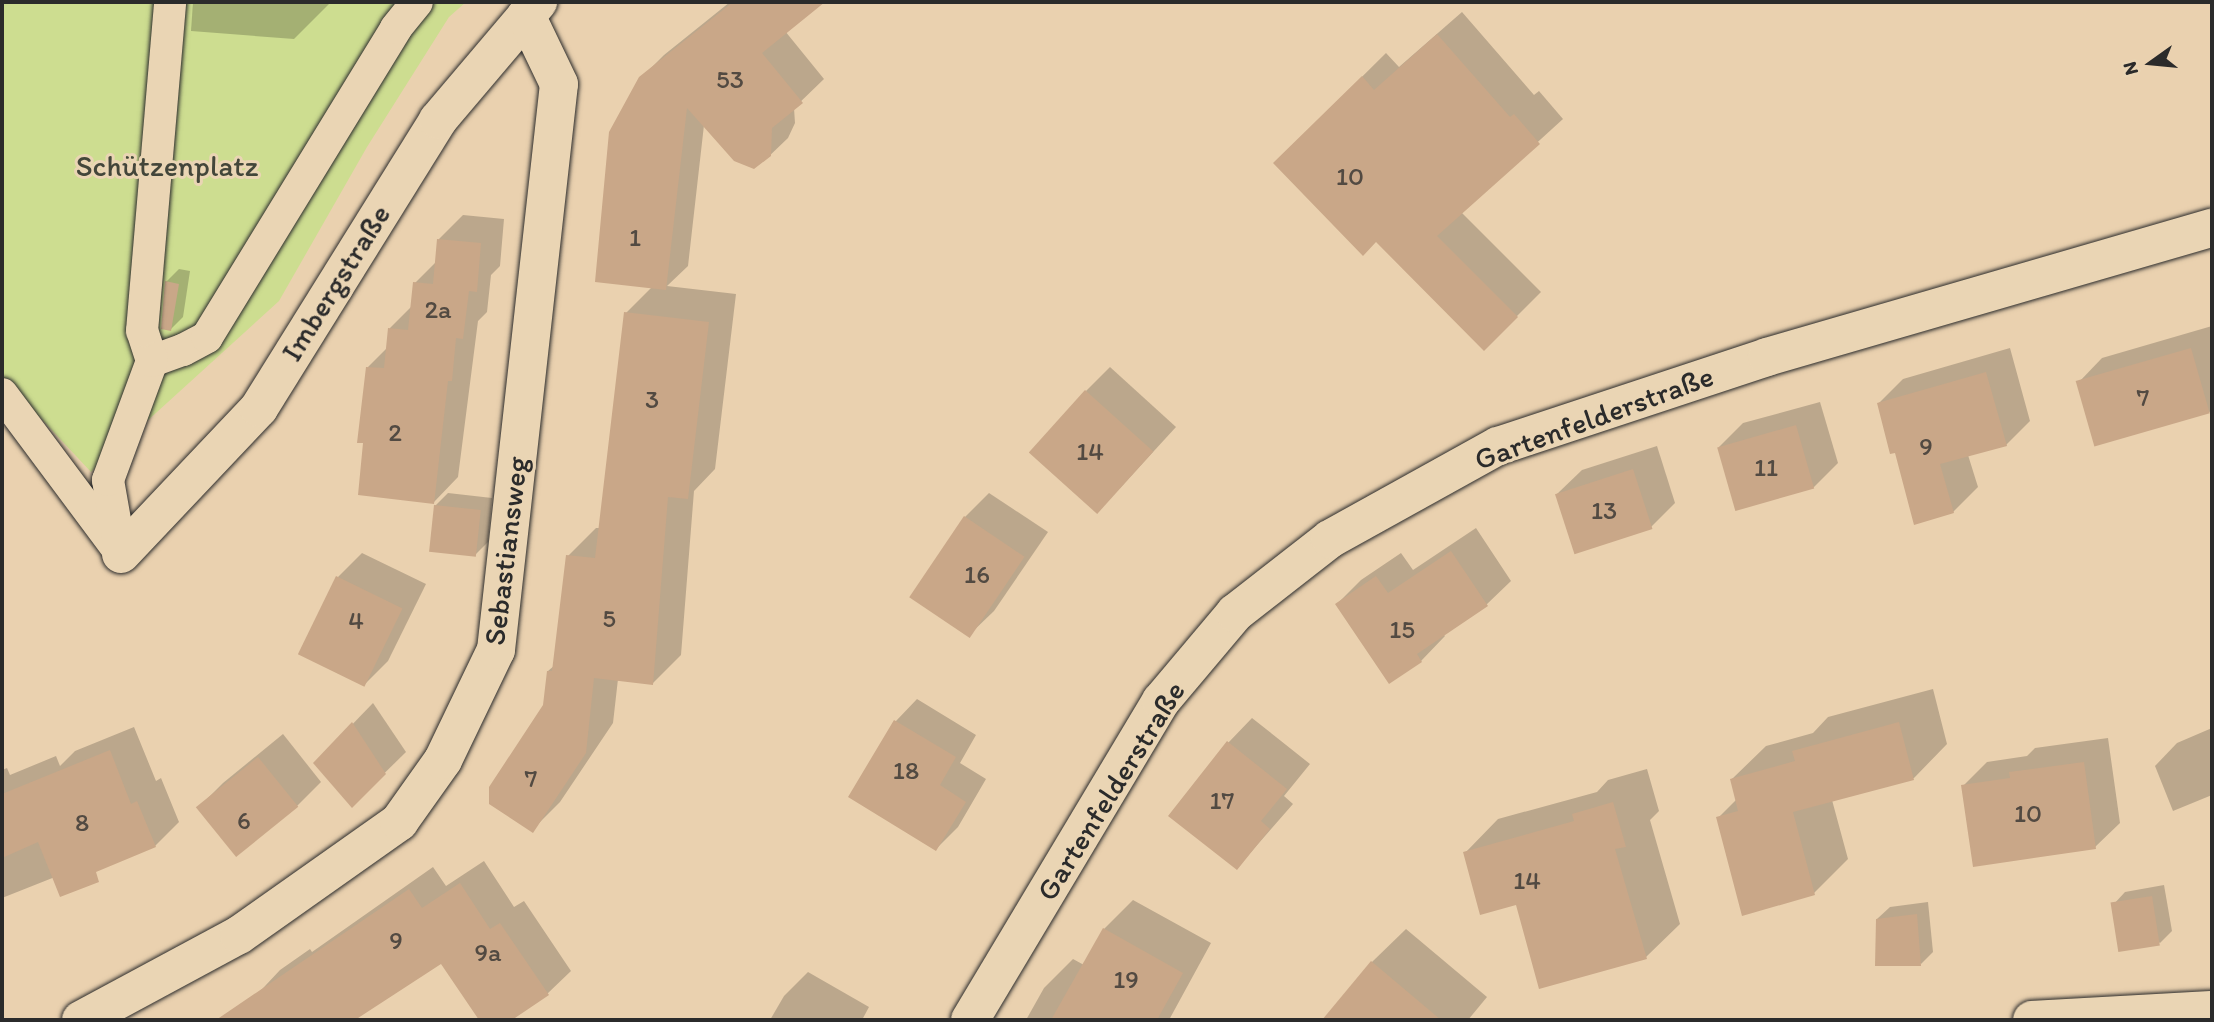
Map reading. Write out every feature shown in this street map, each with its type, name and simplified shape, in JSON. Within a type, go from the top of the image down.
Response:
[{"type":"street","name":"Imbergstraße","points":[[121,554],[259,408],[438,120],[532,9]]},
{"type":"street","name":"Sebastiansweg","points":[[81,1020],[239,935],[399,822],[443,760],[496,650],[559,85],[532,9]]},
{"type":"street","name":"Gartenfelderstraße","points":[[970,1020],[1161,701],[1235,613],[1330,539],[1498,446],[1767,357],[2212,228]]},
{"type":"street","points":[[2032,1020],[2212,1010]]},
{"type":"lane","points":[[121,554],[108,480],[152,361],[142,331],[170,2]]},
{"type":"lane","points":[[152,361],[183,350],[207,337],[396,28],[417,2]]},
{"type":"lane","points":[[2,394],[121,554]]},
{"type":"green space","name":"Schützenplatz","points":[[2,2],[466,2],[449,17],[367,147],[279,301],[91,472],[2,377]]},
{"type":"building","points":[[733,2],[825,2],[762,53],[803,103],[772,128],[771,156],[754,169],[734,161],[687,108],[666,290],[595,282],[609,132],[639,77]]},
{"type":"building","points":[[1437,34],[1510,117],[1514,114],[1540,144],[1437,236],[1518,317],[1484,351],[1376,242],[1363,256],[1273,163],[1362,76],[1374,90]]},
{"type":"building","points":[[437,239],[481,243],[477,292],[469,291],[463,339],[456,338],[452,381],[448,381],[434,504],[358,495],[363,443],[357,443],[366,367],[384,368],[388,328],[408,330],[413,282],[433,284]]},
{"type":"building","points":[[165,281],[179,284],[171,331],[161,329]]},
{"type":"building","points":[[624,312],[709,322],[688,499],[668,497],[653,685],[594,678],[586,753],[533,833],[489,804],[489,787],[543,705],[547,671],[552,671],[566,555],[595,558]]},
{"type":"building","points":[[2191,348],[2210,413],[2094,446],[2076,381]]},
{"type":"building","points":[[1986,372],[2007,446],[1940,464],[1954,513],[1914,525],[1895,453],[1890,454],[1877,403]]},
{"type":"building","points":[[1085,390],[1153,452],[1097,514],[1029,452]]},
{"type":"building","points":[[1796,425],[1814,488],[1735,511],[1717,448]]},
{"type":"building","points":[[1633,469],[1652,529],[1574,554],[1555,494]]},
{"type":"building","points":[[434,505],[481,510],[476,557],[429,552]]},
{"type":"building","points":[[964,516],[1025,557],[970,638],[909,597]]},
{"type":"building","points":[[1451,551],[1488,606],[1417,654],[1422,662],[1389,684],[1335,604],[1376,576],[1388,593]]},
{"type":"building","points":[[336,576],[403,608],[364,687],[298,654]]},
{"type":"building","points":[[894,720],[956,757],[940,785],[966,802],[936,851],[848,797]]},
{"type":"building","points":[[352,722],[386,774],[352,808],[313,763]]},
{"type":"building","points":[[1899,722],[1914,780],[1793,812],[1815,895],[1742,916],[1716,817],[1738,811],[1730,779],[1795,761],[1792,751]]},
{"type":"building","points":[[1227,741],[1287,789],[1261,821],[1270,829],[1237,870],[1168,816]]},
{"type":"building","points":[[110,750],[131,804],[137,801],[156,847],[96,872],[99,882],[60,897],[38,842],[2,858],[2,794]]},
{"type":"building","points":[[258,757],[298,807],[236,857],[196,807]]},
{"type":"building","points":[[2084,762],[2096,849],[1973,867],[1961,785],[2010,778],[2009,772]]},
{"type":"building","points":[[1613,802],[1626,847],[1615,849],[1647,959],[1539,989],[1516,905],[1480,915],[1463,852],[1574,821],[1572,814]]},
{"type":"building","points":[[460,883],[490,929],[500,923],[549,995],[512,1020],[479,1020],[441,964],[355,1020],[216,1020],[409,889],[422,908]]},
{"type":"building","points":[[2152,896],[2160,945],[2118,952],[2111,903]]},
{"type":"building","points":[[1917,914],[1921,966],[1875,966],[1876,919]]},
{"type":"building","points":[[1103,928],[1183,973],[1157,1020],[1051,1020]]},
{"type":"building","points":[[1371,961],[1441,1020],[1322,1020]]}]
